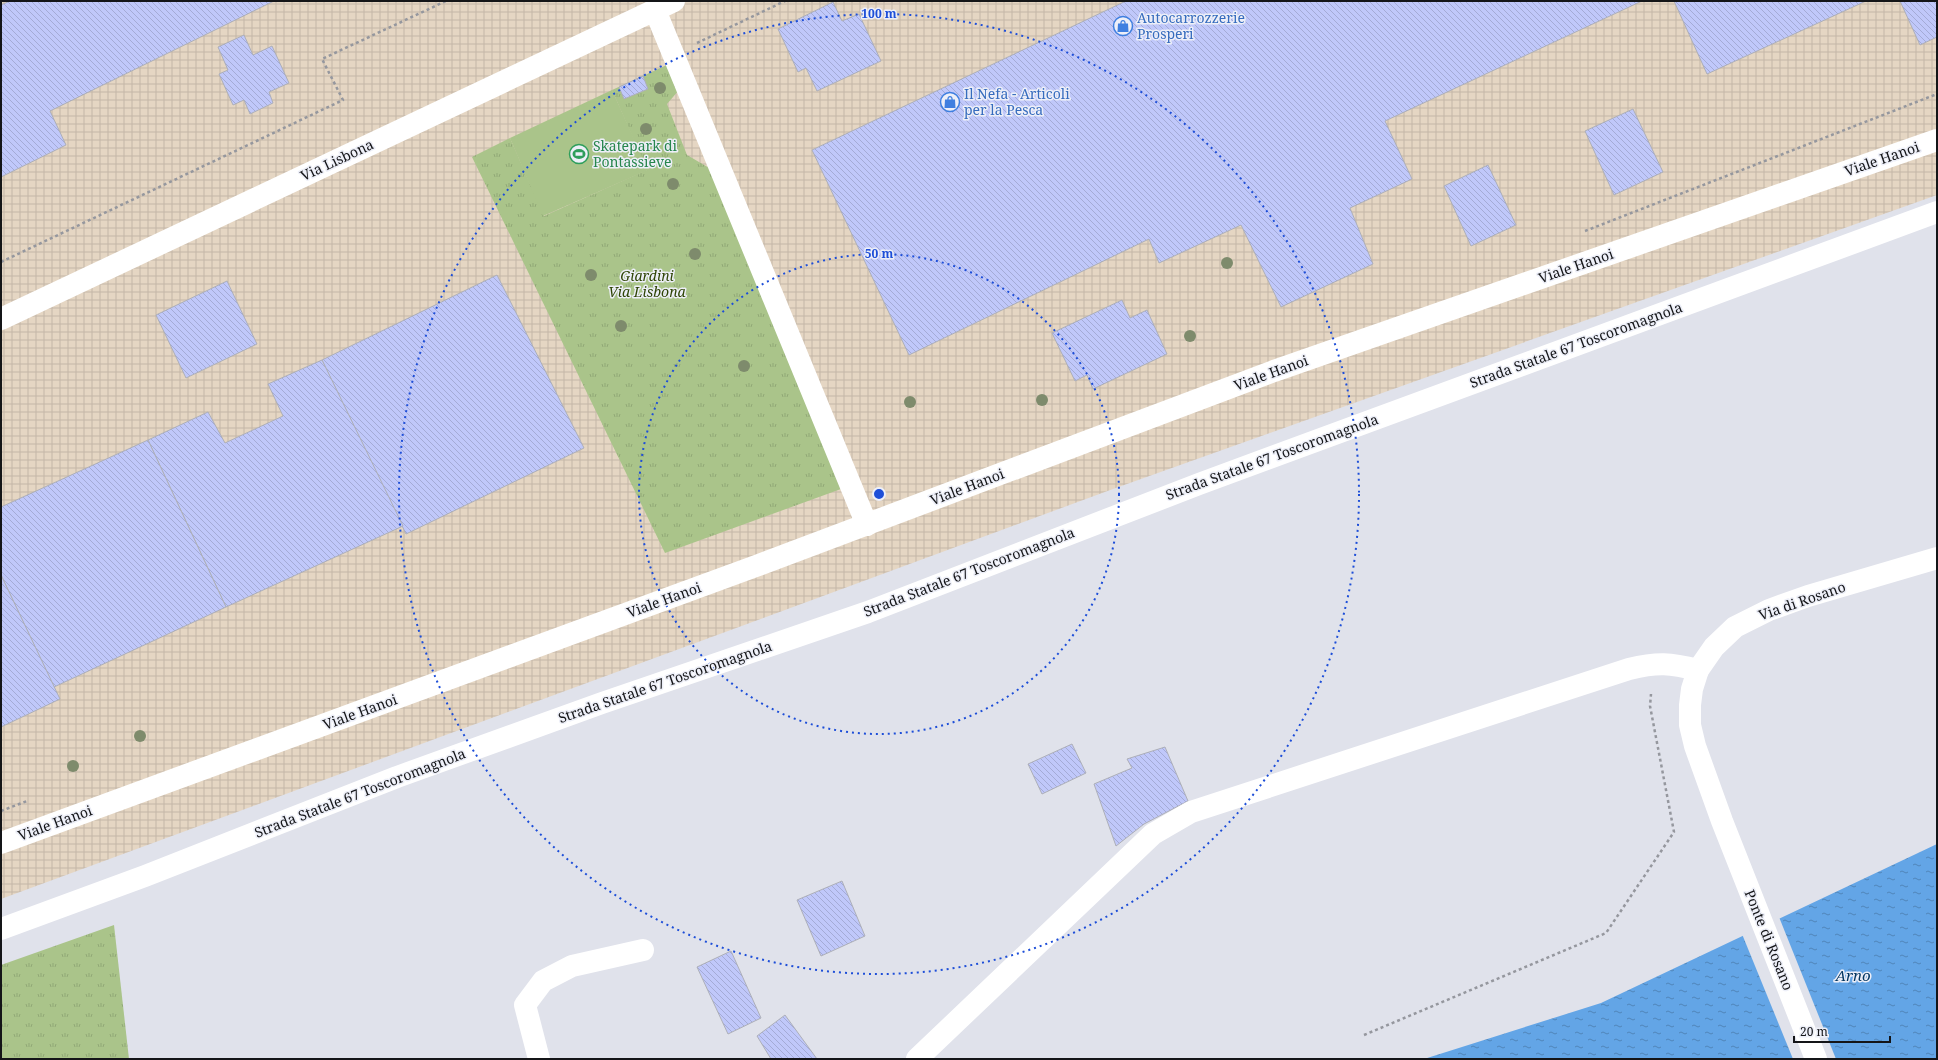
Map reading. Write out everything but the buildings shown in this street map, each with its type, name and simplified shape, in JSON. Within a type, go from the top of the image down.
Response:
[{"type":"street","name":"Via Lisbona","points":[[1,319],[664,5]]},
{"type":"street","points":[[664,5],[867,525]]},
{"type":"street","name":"Viale Hanoi","points":[[1,843],[867,525],[1274,371],[1937,140]]},
{"type":"street","name":"Strada Statale 67 Toscoromagnola","points":[[1,929],[145,876],[397,777],[602,703],[868,612],[1199,484],[1937,212]]},
{"type":"street","name":"Via di Rosano","points":[[1722,821],[1695,746],[1690,725],[1691,695],[1698,670],[1714,647],[1735,627],[1769,610],[1808,596],[1937,558]]},
{"type":"street","points":[[917,1059],[1154,834],[1191,812],[1652,663],[1672,664],[1698,670]]},
{"type":"street","name":"Ponte di Rosano","points":[[1722,821],[1816,1059]]},
{"type":"street","points":[[539,1059],[525,1005],[543,981],[572,966],[643,950]]},
{"type":"path","points":[[1,262],[343,100],[322,59],[446,1]]},
{"type":"path","points":[[690,46],[786,1]]},
{"type":"path","points":[[1364,1035],[1606,933],[1674,832],[1650,706],[1652,663]]},
{"type":"shaded area","points":[[1,1],[1937,1],[1937,195],[1113,489],[1,899]]},
{"type":"green space","name":"Giardini Via Lisbona","points":[[669,64],[679,90],[667,104],[687,155],[711,169],[841,489],[665,553],[472,157],[510,138],[544,216],[647,170],[612,90]]},
{"type":"green space","name":"Skatepark di Pontassieve","points":[[612,90],[648,170],[543,216],[510,138]]},
{"type":"green space","points":[[114,925],[129,1059],[1,1059],[1,965]]},
{"type":"water","name":"Arno","points":[[1937,844],[1937,1059],[1424,1059],[1601,1003]]},
{"type":"pier","points":[[1779,917],[1836,1059],[1793,1059],[1742,934]]},
{"type":"place","name":"Autocarrozzerie Prosperi","points":[[1123,26]]},
{"type":"place","name":"Il Nefa - Articoli per la Pesca","points":[[950,102]]},
{"type":"place","name":"Skatepark di Pontassieve","points":[[579,154]]}]
